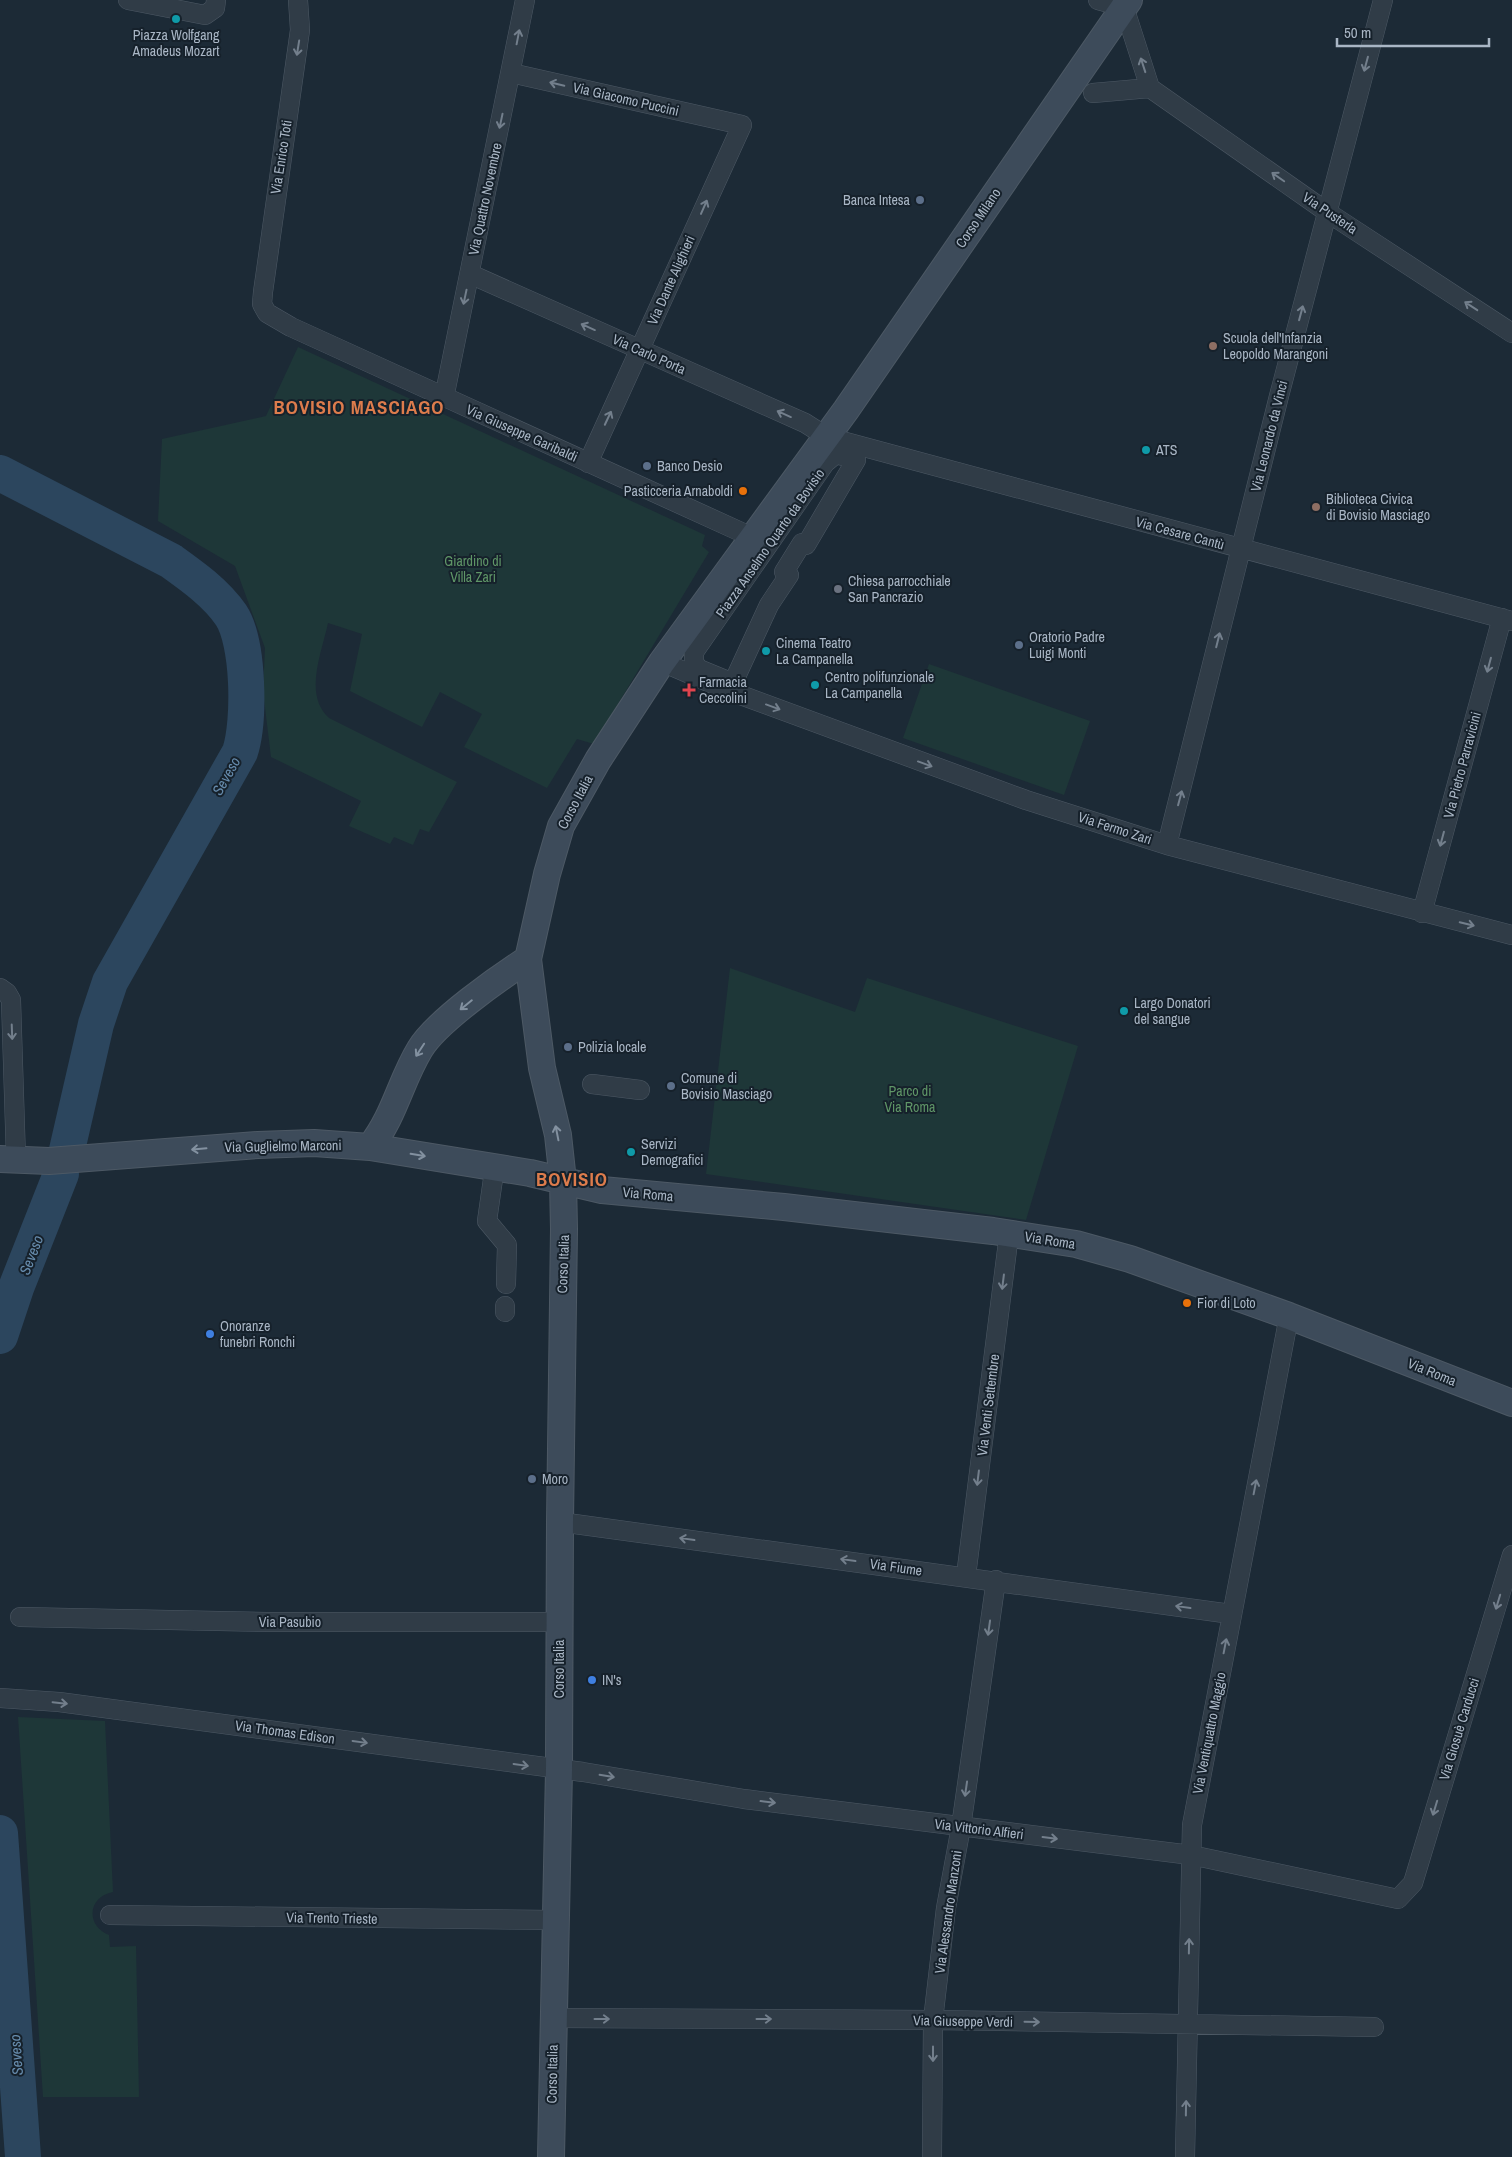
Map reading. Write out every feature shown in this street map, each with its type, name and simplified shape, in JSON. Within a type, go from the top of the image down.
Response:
[{"type":"street","points":[[130,1],[205,15],[215,8],[216,0]]},
{"type":"street","name":"Via Enrico Toti","points":[[267,313],[262,304],[271,224],[300,30],[298,0]]},
{"type":"street","name":"Via Quattro Novembre","points":[[444,398],[526,0]]},
{"type":"street","points":[[1092,93],[1150,88],[1126,3],[1098,0]]},
{"type":"street","name":"Via Leonardo da Vinci","points":[[1167,845],[1240,549],[1383,0]]},
{"type":"street","name":"Corso Milano","points":[[838,440],[1126,3]]},
{"type":"street","name":"Via Giacomo Puccini","points":[[511,73],[742,125]]},
{"type":"street","name":"Via Pusterla","points":[[1150,88],[1327,212],[1512,333]]},
{"type":"street","name":"Via Dante Alighieri","points":[[588,463],[742,125]]},
{"type":"street","name":"Via Carlo Porta","points":[[470,274],[640,349],[838,440]]},
{"type":"street","name":"Via Giuseppe Garibaldi","points":[[267,313],[291,328],[752,537]]},
{"type":"street","name":"Piazza Anselmo Quarto da Bovisio","points":[[662,662],[752,537],[838,440]]},
{"type":"street","name":"Via Cesare Cantù","points":[[838,440],[1507,620]]},
{"type":"street","name":"Piazza Anselmo Quarto da Bovisio","points":[[836,454],[856,460],[806,545],[802,543],[784,572],[789,575],[769,605],[730,687],[699,669],[694,663],[694,652],[825,463],[836,454]]},
{"type":"street","name":"Via Pietro Parravicini","points":[[1422,912],[1507,620]]},
{"type":"street","points":[[662,662],[730,687]]},
{"type":"street","name":"Corso Italia","points":[[551,2157],[554,1920],[559,1770],[564,1182],[558,1135],[540,1056],[528,959],[545,882],[561,826],[598,760],[662,662]]},
{"type":"street","name":"Via Fermo Zari","points":[[730,687],[1026,800],[1167,845],[1512,935]]},
{"type":"street","points":[[370,1147],[381,1133],[396,1106],[403,1081],[422,1046],[443,1024],[528,959]]},
{"type":"street","points":[[489,987],[506,989],[513,992],[534,1014]]},
{"type":"street","points":[[0,988],[7,993],[10,1000],[8,1159]]},
{"type":"street","points":[[592,1084],[640,1090]]},
{"type":"street","name":"Via Guglielmo Marconi","points":[[8,1159],[49,1160],[258,1145],[314,1143],[370,1147],[530,1174],[564,1182]]},
{"type":"street","points":[[493,1179],[487,1221],[507,1244],[506,1284]]},
{"type":"street","name":"Via Roma","points":[[564,1182],[602,1190],[784,1207],[1009,1234],[1103,1250],[1289,1316],[1512,1403]]},
{"type":"street","name":"Via Venti Settembre","points":[[966,1576],[1009,1234]]},
{"type":"street","name":"Via Ventiquattro Maggio","points":[[1185,2157],[1192,1825],[1289,1316]]},
{"type":"street","name":"Via Fiume","points":[[560,1522],[996,1580],[1231,1614]]},
{"type":"street","name":"Via Giosuè Carducci","points":[[1398,1899],[1413,1883],[1512,1555]]},
{"type":"street","name":"Via Alessandro Manzoni","points":[[932,2157],[933,2020],[946,1908],[961,1827],[996,1580]]},
{"type":"street","name":"Via Pasubio","points":[[20,1617],[267,1622],[559,1622]]},
{"type":"street","name":"Via Thomas Edison","points":[[6,1699],[68,1704],[559,1770]]},
{"type":"street","name":"Via Vittorio Alfieri","points":[[559,1770],[744,1799],[1190,1855],[1398,1899]]},
{"type":"street","name":"Via Trento Trieste","points":[[110,1915],[554,1920]]},
{"type":"street","name":"Via Giuseppe Verdi","points":[[553,2018],[933,2020],[1374,2028]]},
{"type":"green space","name":"Giardino di Villa Zari","points":[[298,347],[705,535],[702,546],[709,552],[594,744],[577,739],[547,788],[464,747],[482,714],[440,692],[422,727],[350,691],[362,634],[328,623],[316,673],[317,698],[321,709],[329,718],[457,782],[429,832],[420,829],[413,845],[394,837],[390,844],[349,826],[361,801],[271,757],[263,691],[265,648],[235,566],[158,521],[162,439],[266,416]]},
{"type":"green space","points":[[929,664],[1090,721],[1064,795],[903,738]]},
{"type":"green space","name":"Parco di Via Roma","points":[[730,968],[855,1012],[867,978],[1078,1046],[1026,1220],[706,1174]]},
{"type":"green space","points":[[18,1717],[105,1721],[113,1892],[98,1899],[94,1905],[93,1918],[101,1931],[109,1935],[110,1947],[136,1946],[139,2097],[43,2097]]},
{"type":"waterway","name":"Seveso","points":[[0,473],[171,561],[211,592],[231,615],[237,627],[246,682],[245,721],[240,752],[110,982],[96,1024],[67,1150]]},
{"type":"waterway","name":"Seveso","points":[[0,1336],[16,1288],[61,1174]]},
{"type":"waterway","name":"Seveso","points":[[0,1833],[23,2157]]},
{"type":"place","name":"Piazza Wolfgang Amadeus Mozart","points":[[176,19]]},
{"type":"place","name":"Banca Intesa","points":[[920,200]]},
{"type":"place","name":"Scuola dell'Infanzia Leopoldo Marangoni","points":[[1213,346]]},
{"type":"place","name":"ATS","points":[[1146,450]]},
{"type":"place","name":"Banco Desio","points":[[647,466]]},
{"type":"place","name":"Pasticceria Arnaboldi","points":[[743,491]]},
{"type":"place","name":"Biblioteca Civica di Bovisio Masciago","points":[[1316,507]]},
{"type":"place","name":"Chiesa parrocchiale San Pancrazio","points":[[838,589]]},
{"type":"place","name":"Oratorio Padre Luigi Monti","points":[[1019,645]]},
{"type":"place","name":"Cinema Teatro La Campanella","points":[[766,651]]},
{"type":"place","name":"Centro polifunzionale La Campanella","points":[[815,685]]},
{"type":"place","name":"Farmacia Ceccolini","points":[[689,690]]},
{"type":"place","name":"Largo Donatori del sangue","points":[[1124,1011]]},
{"type":"place","name":"Polizia locale","points":[[568,1047]]},
{"type":"place","name":"Comune di Bovisio Masciago","points":[[671,1086]]},
{"type":"place","name":"Servizi Demografici","points":[[631,1152]]},
{"type":"place","name":"Fior di Loto","points":[[1187,1303]]},
{"type":"place","name":"Onoranze funebri Ronchi","points":[[210,1334]]},
{"type":"place","name":"Moro","points":[[532,1479]]},
{"type":"place","name":"IN's","points":[[592,1680]]},
{"type":"district","name":"BOVISIO MASCIAGO","points":[[359,407]]},
{"type":"district","name":"BOVISIO","points":[[572,1179]]}]
